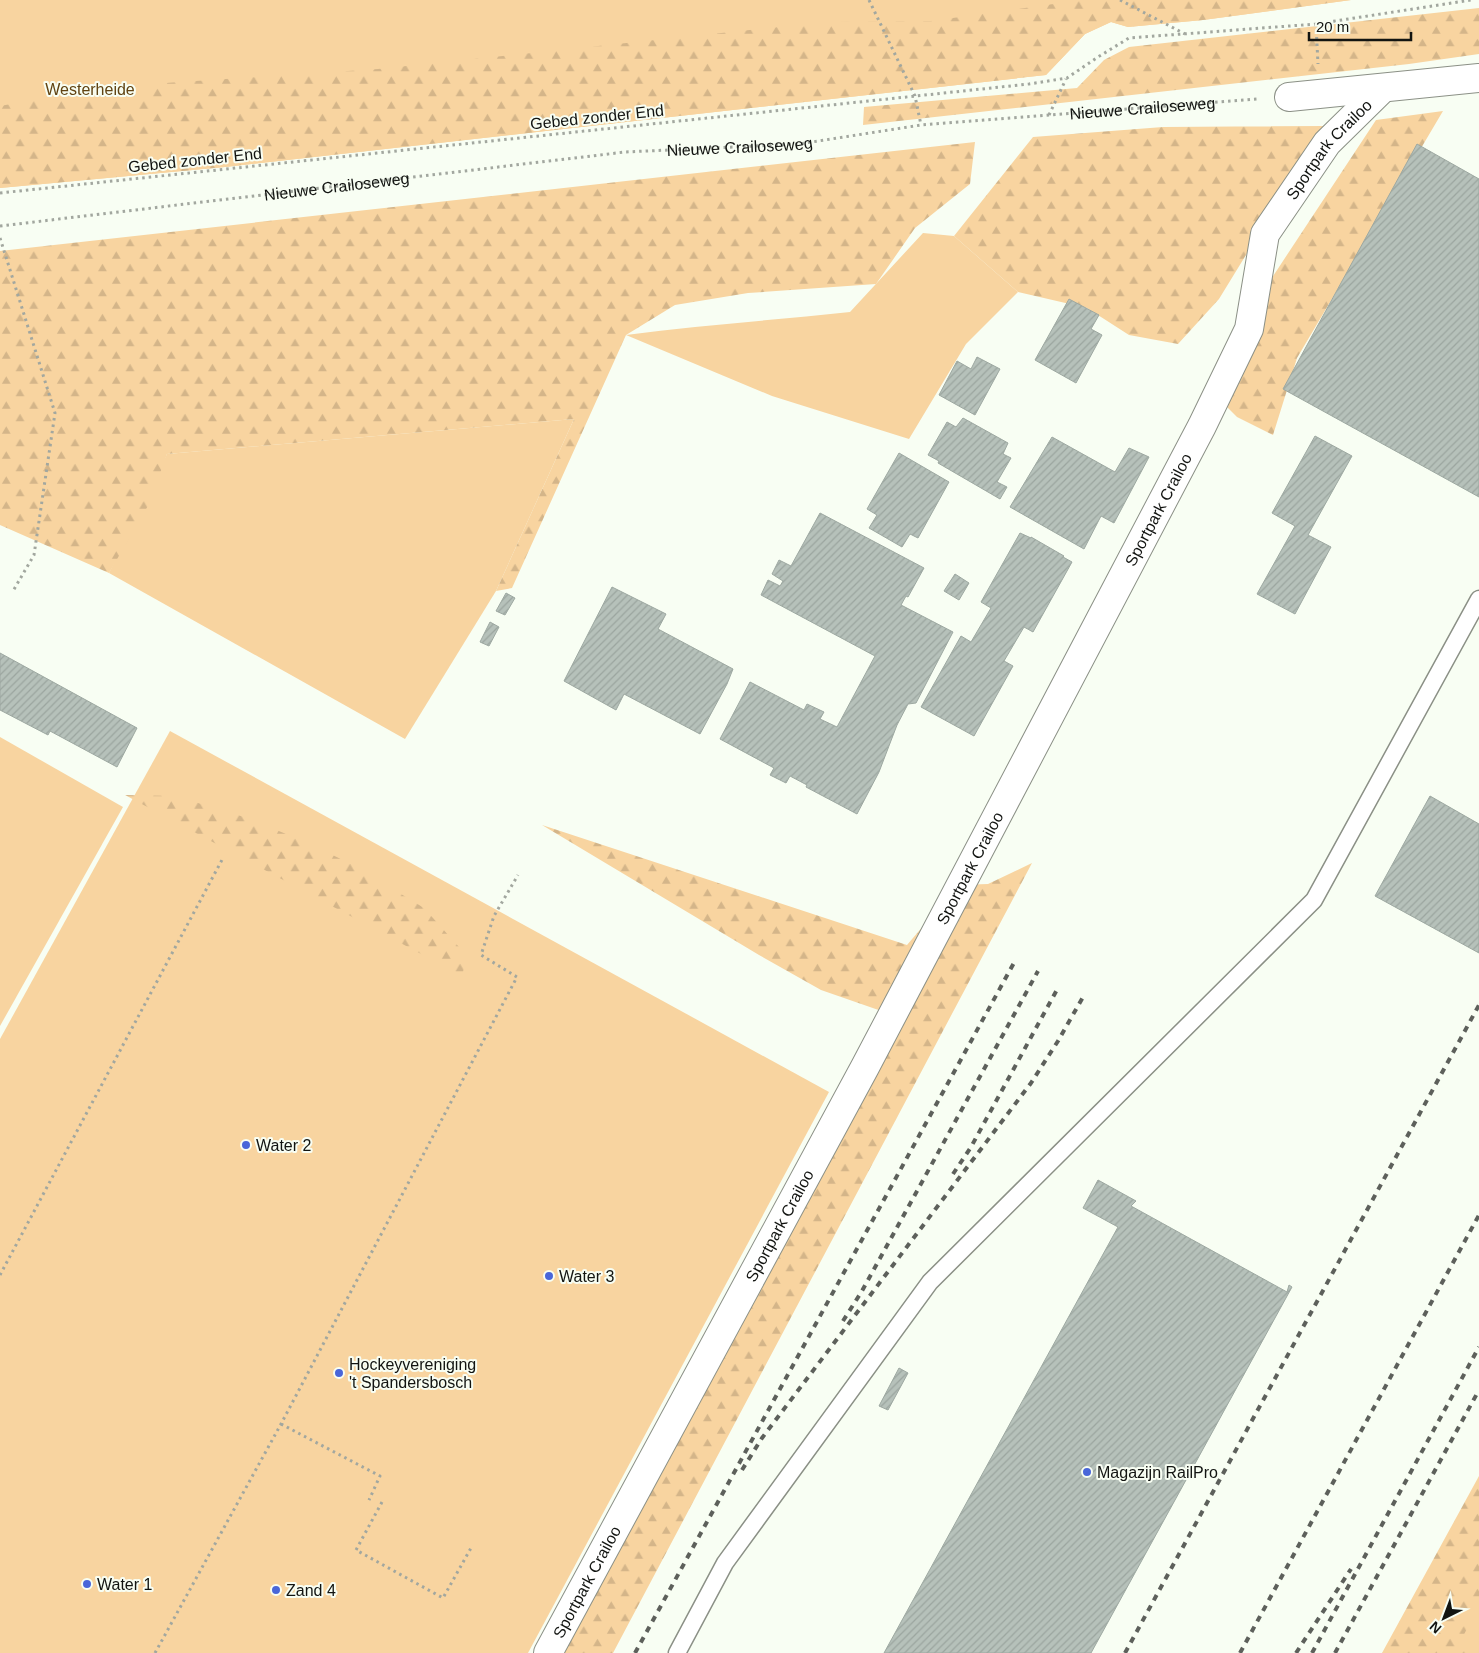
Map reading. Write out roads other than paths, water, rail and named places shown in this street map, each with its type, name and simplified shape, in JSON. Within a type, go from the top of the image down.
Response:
[{"type":"street","points":[[1289,97],[1479,78]]},
{"type":"street","name":"Sportpark Crailoo","points":[[548,1653],[865,1067],[1202,426],[1249,329],[1265,234],[1327,143],[1383,88]]},
{"type":"lane","points":[[677,1653],[725,1563],[930,1282],[1314,900],[1479,599]]},
{"type":"railway","points":[[635,1653],[1015,961]]},
{"type":"railway","points":[[843,1321],[862,1291],[1038,971]]},
{"type":"railway","points":[[953,1174],[971,1147],[1059,986]]},
{"type":"railway","points":[[742,1470],[762,1438],[1031,1083],[1083,997]]},
{"type":"railway","points":[[1125,1653],[1479,1005]]},
{"type":"railway","points":[[1240,1653],[1479,1215]]},
{"type":"railway","points":[[1312,1653],[1479,1347]]},
{"type":"railway","points":[[1335,1653],[1479,1390]]},
{"type":"railway","points":[[1296,1653],[1351,1569]]},
{"type":"place","name":"Water 2","points":[[246,1145]]},
{"type":"place","name":"Water 3","points":[[549,1276]]},
{"type":"place","name":"Hockeyvereniging 't Spandersbosch","points":[[339,1373]]},
{"type":"place","name":"Magazijn RailPro","points":[[1087,1472]]},
{"type":"place","name":"Water 1","points":[[87,1584]]},
{"type":"place","name":"Zand 4","points":[[276,1590]]},
{"type":"park label","name":"Westerheide","points":[[90,89]]}]
